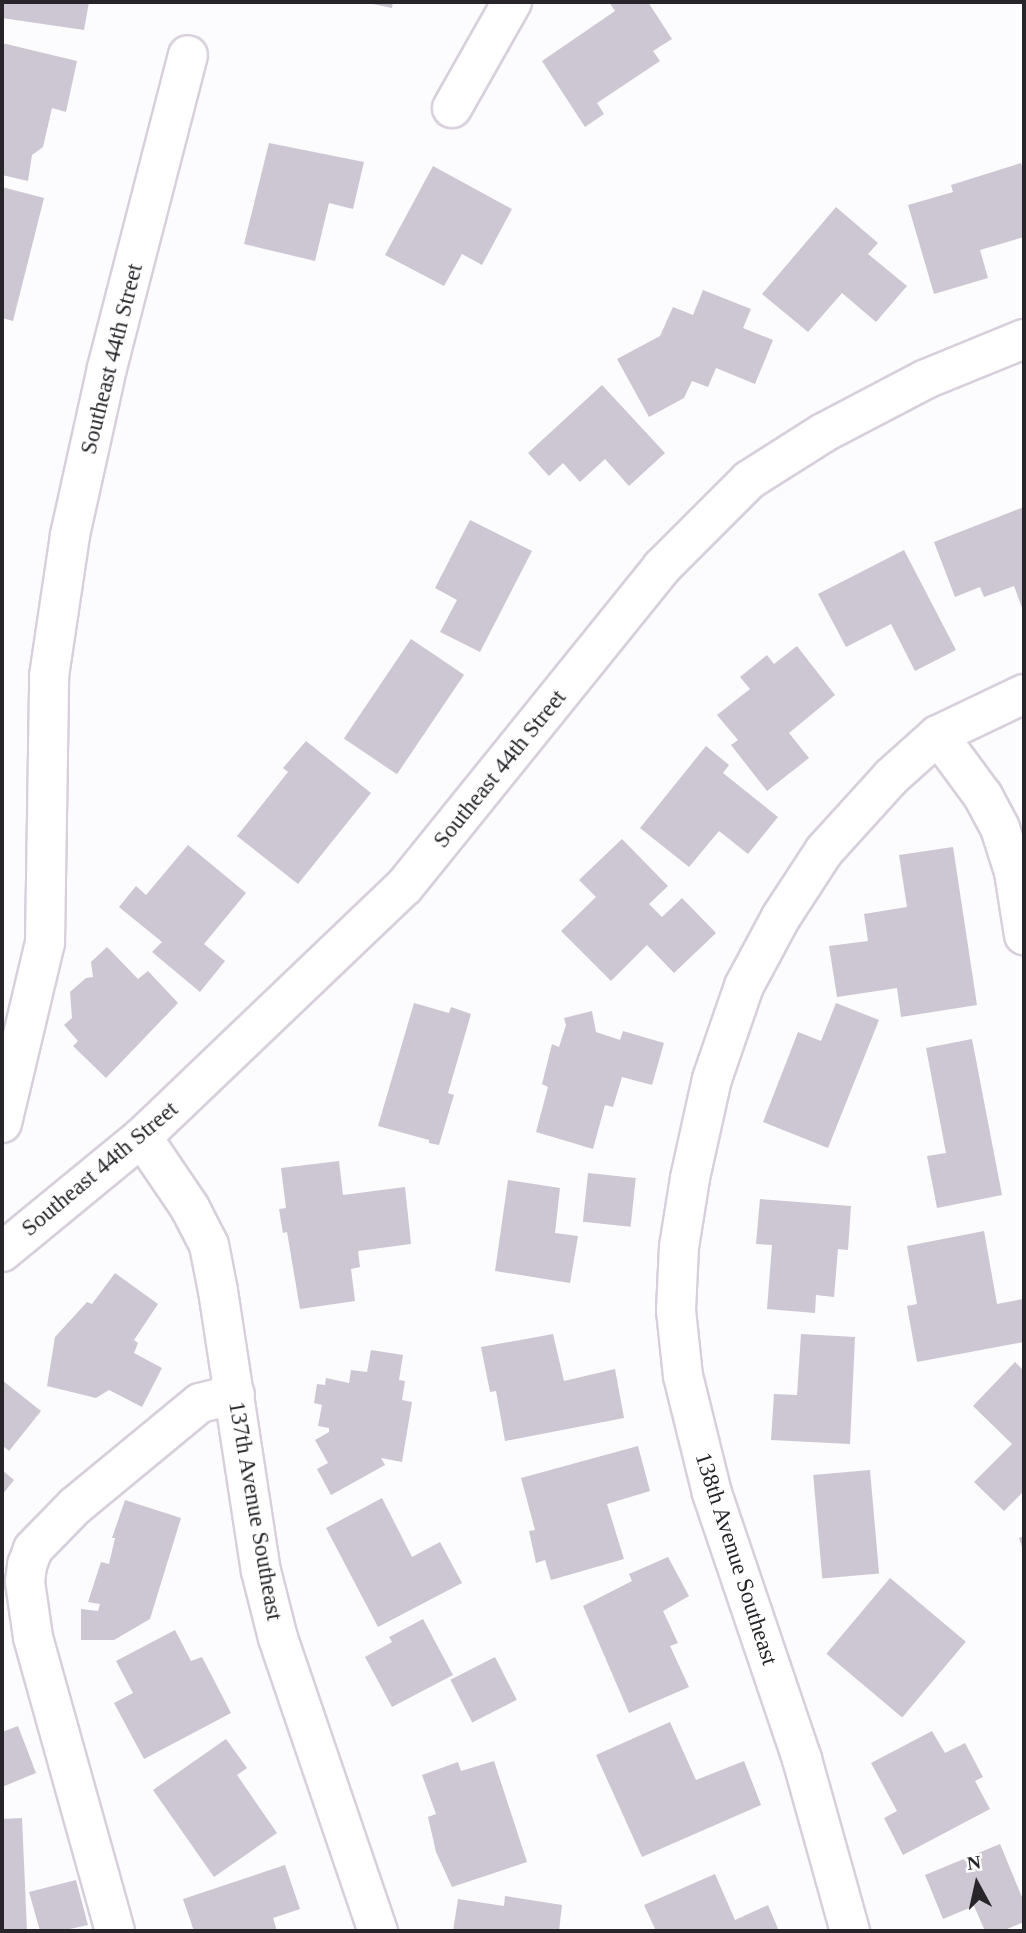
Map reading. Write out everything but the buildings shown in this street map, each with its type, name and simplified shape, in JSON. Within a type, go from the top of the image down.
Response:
[{"type":"street","points":[[452,108],[512,2]]},
{"type":"street","name":"Southeast 44th Street","points":[[2,1123],[45,943],[50,676],[70,535],[107,368],[188,55]]},
{"type":"street","name":"Southeast 44th Street","points":[[3,1250],[142,1137],[404,887],[661,568],[749,480],[823,433],[926,379],[1024,339]]},
{"type":"street","name":"138th Avenue Southeast","points":[[850,1931],[802,1759],[712,1493],[683,1376],[676,1310],[679,1247],[690,1178],[712,1079],[744,986],[781,917],[824,851],[891,777],[938,735],[1024,694]]},
{"type":"street","points":[[938,735],[983,796],[1000,828],[1014,872],[1024,935]]},
{"type":"street","name":"137th Avenue Southeast","points":[[142,1137],[190,1209],[209,1245],[235,1394],[261,1571],[278,1638],[378,1931]]},
{"type":"street","points":[[116,1931],[41,1671],[29,1610],[27,1565],[33,1549],[75,1506],[200,1402],[235,1394]]}]
